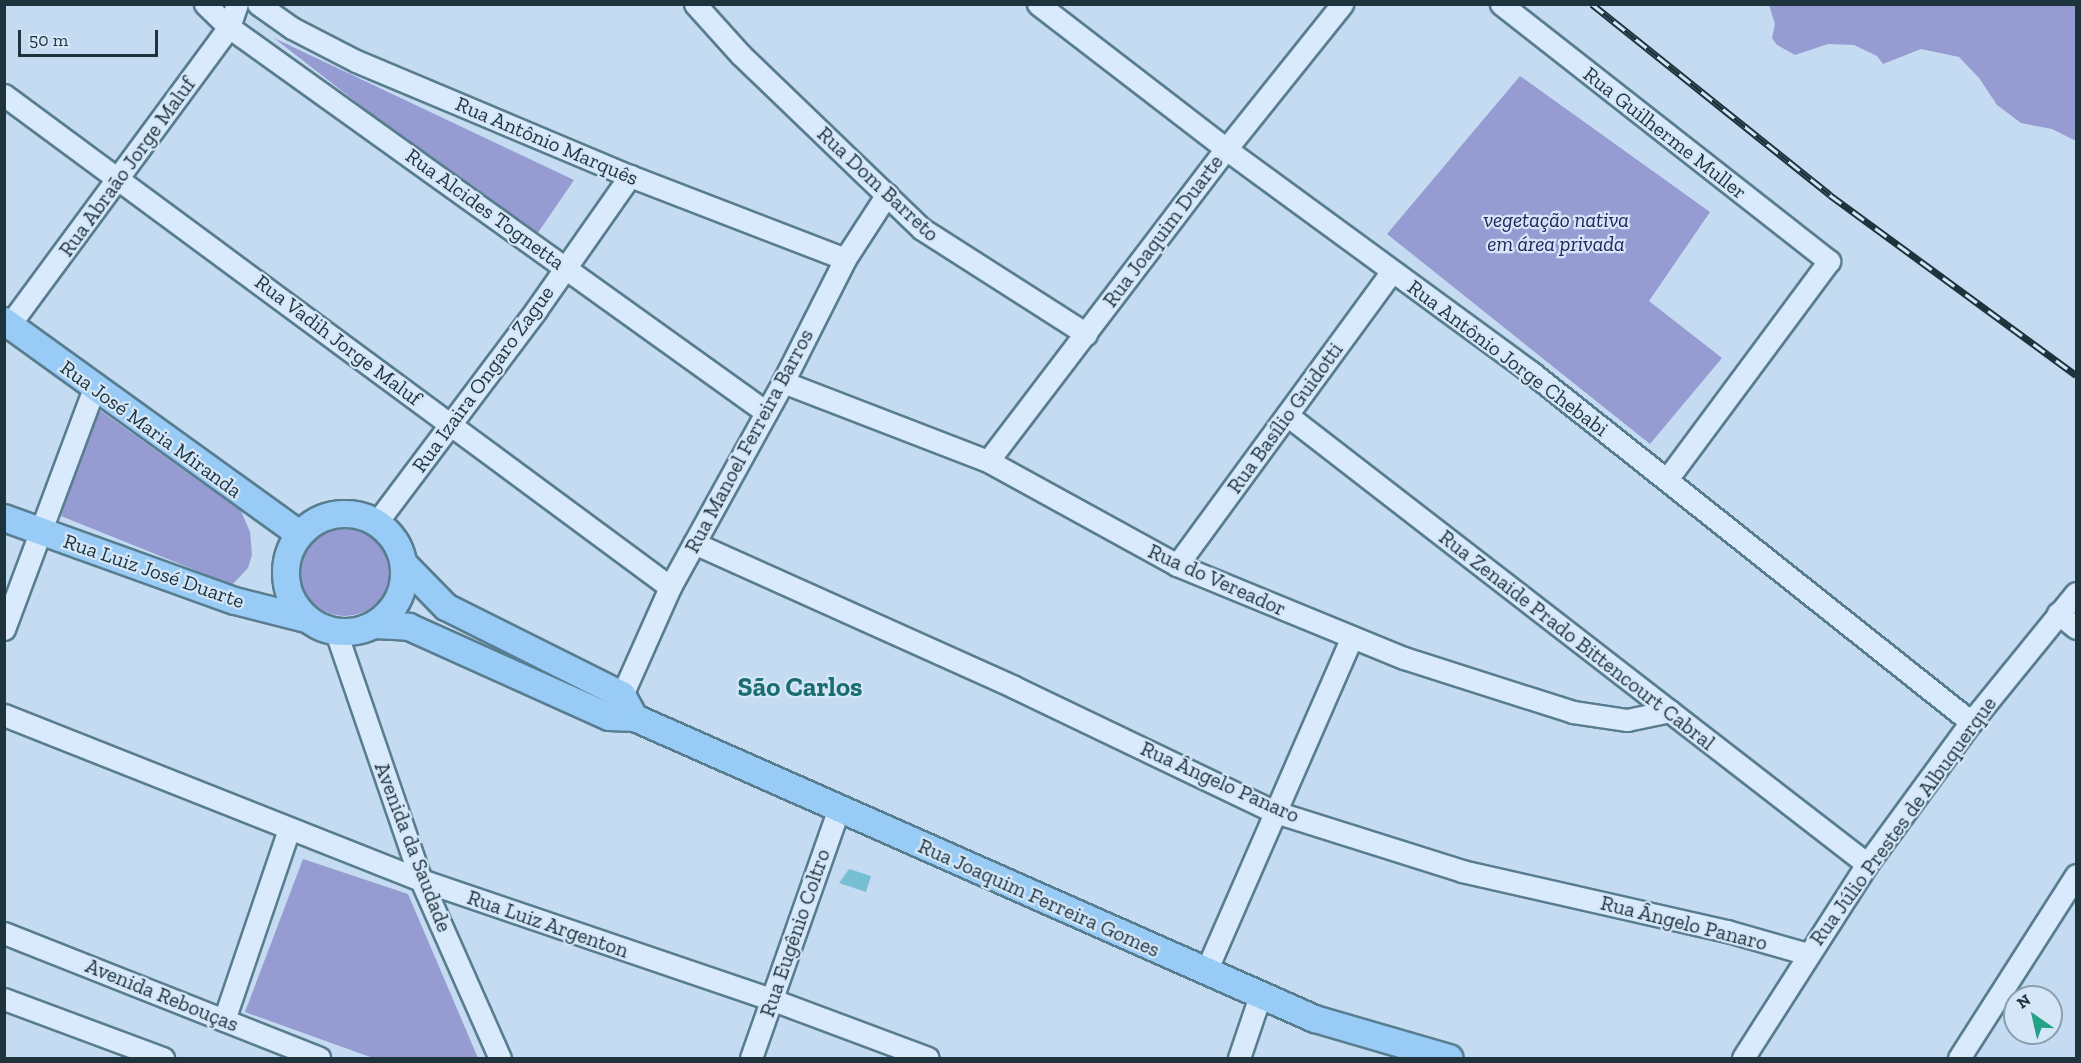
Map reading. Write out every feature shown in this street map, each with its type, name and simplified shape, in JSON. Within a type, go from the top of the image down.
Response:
[{"type":"main road","name":"Rua José Maria Miranda","points":[[7,322],[94,388],[299,534]]},
{"type":"main road","points":[[404,564],[397,598],[374,625],[359,631],[336,632],[306,619],[288,588],[287,570],[299,534],[339,514],[377,522],[389,534],[404,564],[446,607],[622,695],[635,718]]},
{"type":"main road","name":"Rua Luiz José Duarte","points":[[4,518],[235,601],[306,619]]},
{"type":"main road","name":"Rua Joaquim Ferreira Gomes","points":[[374,625],[409,627],[609,717],[635,718],[1315,1019],[1449,1059]]},
{"type":"street","name":"Rua Alcides Tognetta","points":[[205,4],[230,27],[766,412]]},
{"type":"street","name":"Rua Abraão Jorge Maluf","points":[[7,322],[120,178],[230,27],[237,4]]},
{"type":"street","name":"Rua Antônio Marquês","points":[[258,4],[292,28],[356,61],[630,176],[845,259]]},
{"type":"street","name":"Rua Antônio Jorge Chebabi","points":[[1038,4],[1226,149],[1668,478],[1971,722]]},
{"type":"street","name":"Rua Joaquim Duarte","points":[[988,461],[1226,149],[1342,4]]},
{"type":"street","name":"Rua Guilherme Muller","points":[[1501,4],[1829,261],[1668,478]]},
{"type":"street","name":"Rua Dom Barreto","points":[[700,5],[741,55],[922,229],[951,250],[1086,334]]},
{"type":"street","name":"Rua Vadih Jorge Maluf","points":[[4,95],[120,178],[670,587]]},
{"type":"street","name":"Rua Izaira Ongaro Zague","points":[[377,522],[630,176]]},
{"type":"street","name":"Rua Manoel Ferreira Barros","points":[[622,695],[670,587],[783,382],[845,259],[887,194]]},
{"type":"street","name":"Rua Basílio Guidotti","points":[[1177,565],[1392,271]]},
{"type":"street","name":"Rua do Vereador","points":[[783,382],[988,461],[1177,565],[1351,639],[1573,712],[1627,720],[1670,711]]},
{"type":"street","points":[[4,629],[94,388]]},
{"type":"street","name":"Rua Zenaide Prado Bittencourt Cabral","points":[[1287,415],[1867,864]]},
{"type":"street","name":"Rua Ângelo Panaro","points":[[694,543],[1014,687],[1275,812],[1462,870],[1716,929],[1808,954]]},
{"type":"street","name":"Rua Júlio Prestes de Albuquerque","points":[[1743,1059],[1867,864],[1971,722],[2076,593]]},
{"type":"street","points":[[2058,613],[2076,628]]},
{"type":"street","name":"Avenida da Saudade","points":[[336,632],[421,880],[500,1059]]},
{"type":"street","points":[[1206,971],[1351,639]]},
{"type":"street","name":"Rua Luiz Argenton","points":[[4,714],[421,880],[772,1000],[928,1059]]},
{"type":"street","name":"Rua Eugênio Coltro","points":[[751,1059],[839,808]]},
{"type":"street","points":[[224,1020],[290,829]]},
{"type":"street","points":[[1959,1059],[2076,875]]},
{"type":"street","name":"Avenida Rebouças","points":[[4,933],[319,1059]]},
{"type":"street","points":[[1239,1059],[1260,996]]},
{"type":"street","points":[[4,999],[163,1059]]},
{"type":"green space","points":[[1769,5],[2076,5],[2076,141],[2052,129],[2021,123],[1997,105],[1979,78],[1959,57],[1921,49],[1883,64],[1877,56],[1854,45],[1828,44],[1795,55],[1777,45],[1772,38],[1775,24]]},
{"type":"green space","points":[[274,38],[574,180],[533,240]]},
{"type":"green space","name":"vegetação nativa em área privada","points":[[1520,76],[1710,212],[1649,301],[1722,358],[1650,444],[1387,234]]},
{"type":"green space","points":[[98,409],[241,511],[250,532],[252,555],[248,568],[232,585],[61,516]]},
{"type":"green space","points":[[345,526],[362,530],[377,539],[386,554],[390,571],[386,588],[377,603],[362,612],[345,616],[328,612],[313,603],[304,588],[300,571],[304,554],[313,539],[328,530]]},
{"type":"green space","points":[[303,859],[408,894],[478,1058],[373,1058],[245,1012]]},
{"type":"building","points":[[849,869],[871,876],[866,892],[839,883]]},
{"type":"railway","points":[[1592,4],[1830,195],[2076,375]]},
{"type":"district","name":"São Carlos","points":[[800,688]]}]
